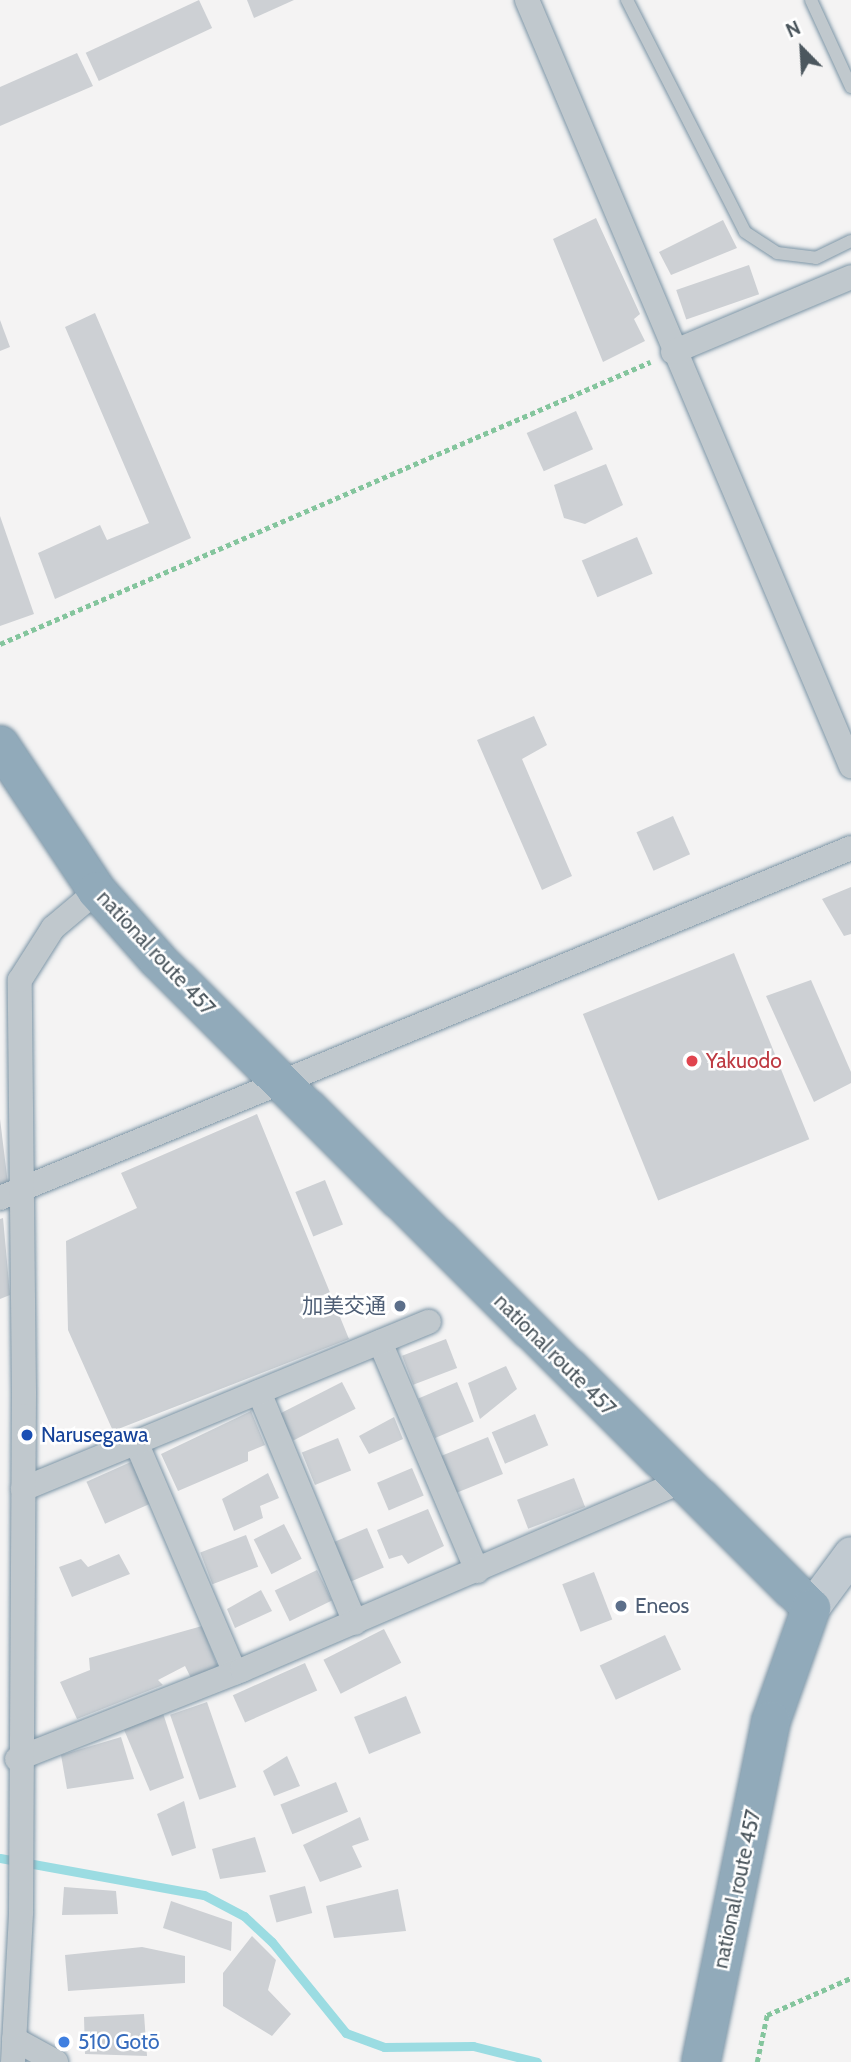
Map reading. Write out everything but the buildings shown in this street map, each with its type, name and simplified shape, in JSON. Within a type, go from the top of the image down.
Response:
[{"type":"highway","name":"national route 457","points":[[0,746],[97,891],[278,1079],[811,1608],[771,1721],[701,2062]]},
{"type":"street","points":[[527,0],[673,352],[851,766]]},
{"type":"street","points":[[673,352],[851,277]]},
{"type":"street","points":[[11,1193],[278,1079],[851,848]]},
{"type":"street","points":[[56,2062],[13,2050],[21,1912],[17,1759],[23,1489],[11,1193],[20,980],[53,928],[97,891]]},
{"type":"street","points":[[23,1489],[429,1322]]},
{"type":"street","points":[[380,1342],[477,1571]]},
{"type":"street","points":[[259,1392],[355,1623]]},
{"type":"street","points":[[136,1442],[235,1673]]},
{"type":"street","points":[[17,1759],[355,1623],[681,1481]]},
{"type":"street","points":[[811,1608],[851,1554]]},
{"type":"lane","points":[[627,0],[745,232],[777,253],[816,258],[851,241]]},
{"type":"lane","points":[[811,0],[851,87]]},
{"type":"path","points":[[0,644],[673,352]]},
{"type":"path","points":[[757,2062],[767,2015],[851,1978]]},
{"type":"waterway","points":[[0,1858],[204,1895],[244,1916],[272,1942],[346,2033],[384,2047],[473,2046],[537,2062]]},
{"type":"place","name":"Yakuodo","points":[[692,1061]]},
{"type":"place","name":"加美交通","points":[[400,1306]]},
{"type":"place","name":"Narusegawa","points":[[27,1435]]},
{"type":"place","name":"Eneos","points":[[621,1606]]},
{"type":"place","name":"510 Gotō","points":[[64,2042]]}]
